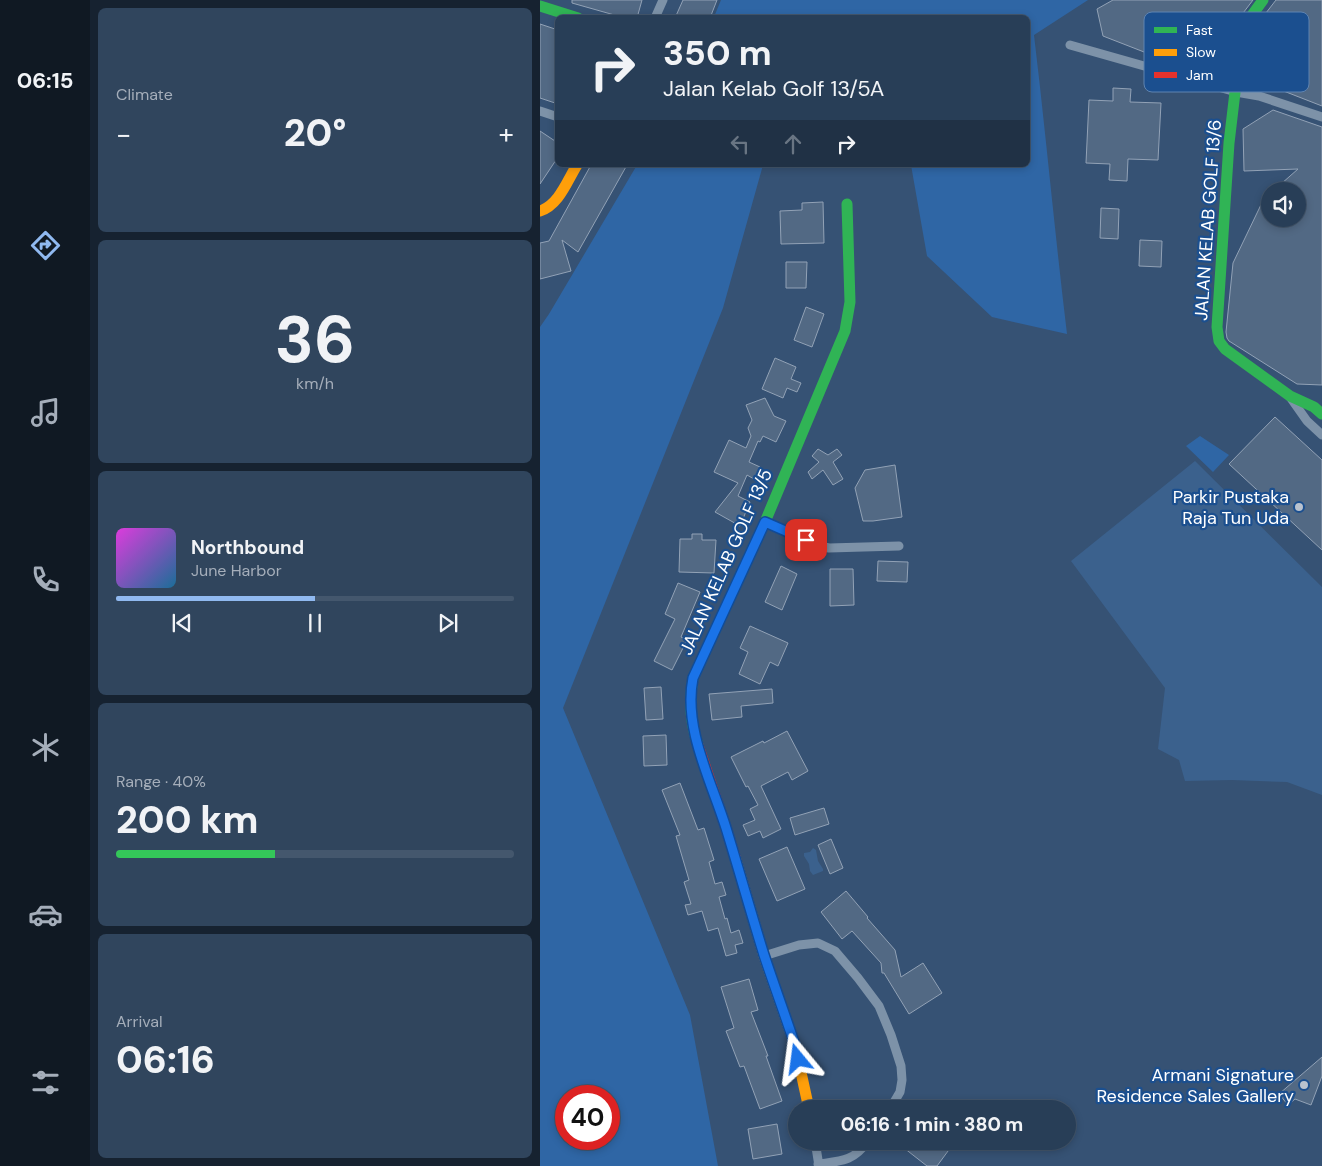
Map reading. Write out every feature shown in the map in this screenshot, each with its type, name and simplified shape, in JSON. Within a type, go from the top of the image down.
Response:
[{"type":"street","points":[[656,15],[663,0]]},
{"type":"street","name":"JALAN KELAB GOLF 13/6","points":[[1254,12],[1263,0]]},
{"type":"street","points":[[540,6],[568,15]]},
{"type":"street","points":[[1070,45],[1144,66]]},
{"type":"street","points":[[1236,92],[1258,96],[1322,117]]},
{"type":"street","name":"JALAN KELAB GOLF 13/6","points":[[1236,92],[1229,143],[1217,327],[1219,341],[1225,348],[1290,396]]},
{"type":"street","points":[[540,111],[555,116]]},
{"type":"street","points":[[540,211],[544,211],[554,203],[576,167]]},
{"type":"street","name":"JALAN KELAB GOLF 13/5","points":[[807,1100],[795,1045],[764,956],[725,825],[695,737],[690,703],[693,678],[765,522],[845,332],[850,302],[847,204]]},
{"type":"street","points":[[1290,396],[1314,407],[1322,414]]},
{"type":"street","points":[[1290,396],[1307,420],[1322,435]]},
{"type":"street","points":[[765,522],[820,546],[829,548],[899,546]]},
{"type":"street","points":[[764,956],[818,943],[835,951],[879,1006],[891,1035],[901,1066],[902,1080],[900,1092],[895,1100]]},
{"type":"street","points":[[816,1150],[819,1165],[846,1160],[860,1150]]},
{"type":"shaded area","points":[[721,0],[1088,0],[1034,35],[1067,334],[992,317],[927,256],[911,167],[1030,167],[1030,15],[715,15]]},
{"type":"shaded area","points":[[636,167],[762,167],[723,308],[563,708],[690,1015],[718,1166],[540,1166],[540,327]]},
{"type":"shaded area","points":[[1200,436],[1229,455],[1213,472],[1186,446]]},
{"type":"shaded area","points":[[1195,461],[1322,587],[1322,795],[1287,782],[1185,781],[1179,760],[1158,749],[1165,688],[1071,561]]},
{"type":"shaded area","points":[[813,848],[816,850],[818,861],[823,871],[813,875],[804,853],[810,852]]},
{"type":"building","points":[[572,0],[642,0],[638,15],[614,15],[572,3]]},
{"type":"building","points":[[683,0],[717,0],[711,15],[676,15]]},
{"type":"building","points":[[1113,0],[1253,0],[1244,12],[1144,12],[1144,52],[1103,36],[1097,9]]},
{"type":"building","points":[[1276,0],[1322,0],[1322,106],[1286,92],[1309,92],[1309,12],[1267,12]]},
{"type":"building","points":[[540,24],[555,29],[555,103],[540,98]]},
{"type":"building","points":[[1113,88],[1131,89],[1130,102],[1161,103],[1158,160],[1128,159],[1127,181],[1109,180],[1110,164],[1086,163],[1089,100],[1113,101]]},
{"type":"building","points":[[1273,110],[1322,127],[1322,385],[1297,384],[1227,338],[1233,263],[1261,205],[1261,227],[1306,227],[1306,182],[1283,182],[1298,169],[1244,171],[1243,129]]},
{"type":"building","points":[[540,131],[555,141],[555,162],[540,184]]},
{"type":"building","points":[[590,167],[626,167],[578,252],[562,240],[571,271],[540,279],[540,243],[549,241]]},
{"type":"building","points":[[823,202],[824,243],[781,244],[780,211],[802,210],[802,203]]},
{"type":"building","points":[[1101,208],[1119,209],[1118,239],[1100,238]]},
{"type":"building","points":[[1140,240],[1162,241],[1161,267],[1139,266]]},
{"type":"building","points":[[786,262],[807,262],[806,288],[786,288]]},
{"type":"building","points":[[806,307],[824,314],[812,347],[794,340]]},
{"type":"building","points":[[775,358],[796,367],[791,379],[801,383],[797,392],[787,388],[783,398],[762,389]]},
{"type":"building","points":[[765,398],[774,416],[786,421],[776,442],[763,436],[760,442],[758,441],[749,462],[760,467],[754,479],[747,475],[738,496],[750,502],[740,526],[715,512],[738,483],[714,472],[729,440],[746,448],[751,436],[748,428],[752,420],[746,405]]},
{"type":"building","name":"Parkir Pustaka Raja Tun Uda","points":[[1275,417],[1322,460],[1322,550],[1229,464]]},
{"type":"building","points":[[818,449],[828,455],[837,449],[842,455],[833,462],[843,479],[833,485],[823,470],[812,479],[808,472],[819,462],[812,456]]},
{"type":"building","points":[[895,465],[902,517],[863,521],[855,488],[865,470]]},
{"type":"building","points":[[692,534],[702,534],[702,540],[716,540],[714,573],[679,572],[680,539],[692,539]]},
{"type":"building","points":[[878,561],[908,562],[907,582],[877,581]]},
{"type":"building","points":[[781,566],[797,574],[782,610],[765,602]]},
{"type":"building","points":[[830,569],[853,569],[854,605],[830,606]]},
{"type":"building","points":[[678,583],[700,592],[681,637],[687,640],[672,670],[654,661],[675,619],[665,614]]},
{"type":"building","points":[[750,626],[788,643],[778,666],[770,662],[760,684],[739,674],[748,652],[740,648]]},
{"type":"building","points":[[661,687],[663,719],[646,720],[644,688]]},
{"type":"building","points":[[772,689],[773,703],[741,706],[742,717],[712,720],[709,694]]},
{"type":"building","points":[[787,731],[808,771],[792,780],[788,772],[761,786],[781,829],[763,838],[760,831],[748,836],[743,825],[755,820],[750,809],[758,805],[748,786],[746,787],[731,757]]},
{"type":"building","points":[[666,735],[667,765],[644,766],[643,736]]},
{"type":"building","points":[[680,783],[698,830],[704,828],[714,860],[709,862],[715,884],[722,882],[726,895],[719,897],[725,919],[727,918],[731,933],[739,930],[743,943],[735,945],[737,953],[726,956],[718,928],[708,931],[702,911],[688,915],[685,905],[691,904],[684,882],[689,880],[676,836],[680,835],[662,790]]},
{"type":"building","points":[[824,808],[829,824],[795,835],[790,818]]},
{"type":"building","points":[[831,839],[843,868],[830,874],[818,845]]},
{"type":"building","points":[[787,847],[805,889],[777,901],[759,859]]},
{"type":"building","points":[[846,891],[895,950],[901,977],[923,963],[942,993],[909,1014],[884,973],[882,973],[881,963],[852,931],[842,939],[821,912]]},
{"type":"building","points":[[749,979],[758,1010],[751,1012],[768,1056],[766,1056],[782,1101],[760,1109],[744,1066],[740,1067],[726,1031],[734,1028],[721,987]]},
{"type":"building","name":"Armani Signature Residence Sales Gallery","points":[[1322,1057],[1322,1076],[1311,1105],[1295,1099],[1288,1105],[1279,1094]]},
{"type":"building","points":[[777,1124],[782,1154],[753,1159],[748,1129]]},
{"type":"building","points":[[907,1150],[949,1150],[937,1166],[927,1166]]},
{"type":"traffic: fast","points":[[1254,12],[1263,0]]},
{"type":"traffic: fast","points":[[540,6],[568,15]]},
{"type":"traffic: fast","points":[[1235,92],[1229,143],[1217,327],[1219,341],[1225,349],[1290,396],[1314,407],[1322,414]]},
{"type":"traffic: fast","points":[[698,745],[691,712],[693,678],[765,522],[845,331],[850,302],[847,204]]},
{"type":"traffic: slow","points":[[540,211],[547,208],[557,198],[576,167]]},
{"type":"traffic: slow","points":[[735,857],[764,956],[795,1045],[807,1100]]},
{"type":"traffic: jam","points":[[698,745],[735,857]]},
{"type":"place","name":"Parkir Pustaka Raja Tun Uda","points":[[1299,507]]},
{"type":"place","name":"Armani Signature Residence Sales Gallery","points":[[1304,1085]]},
{"type":"route","points":[[798,1059],[795,1045],[764,956],[725,825],[695,737],[690,703],[693,678],[765,522],[806,540]]}]
